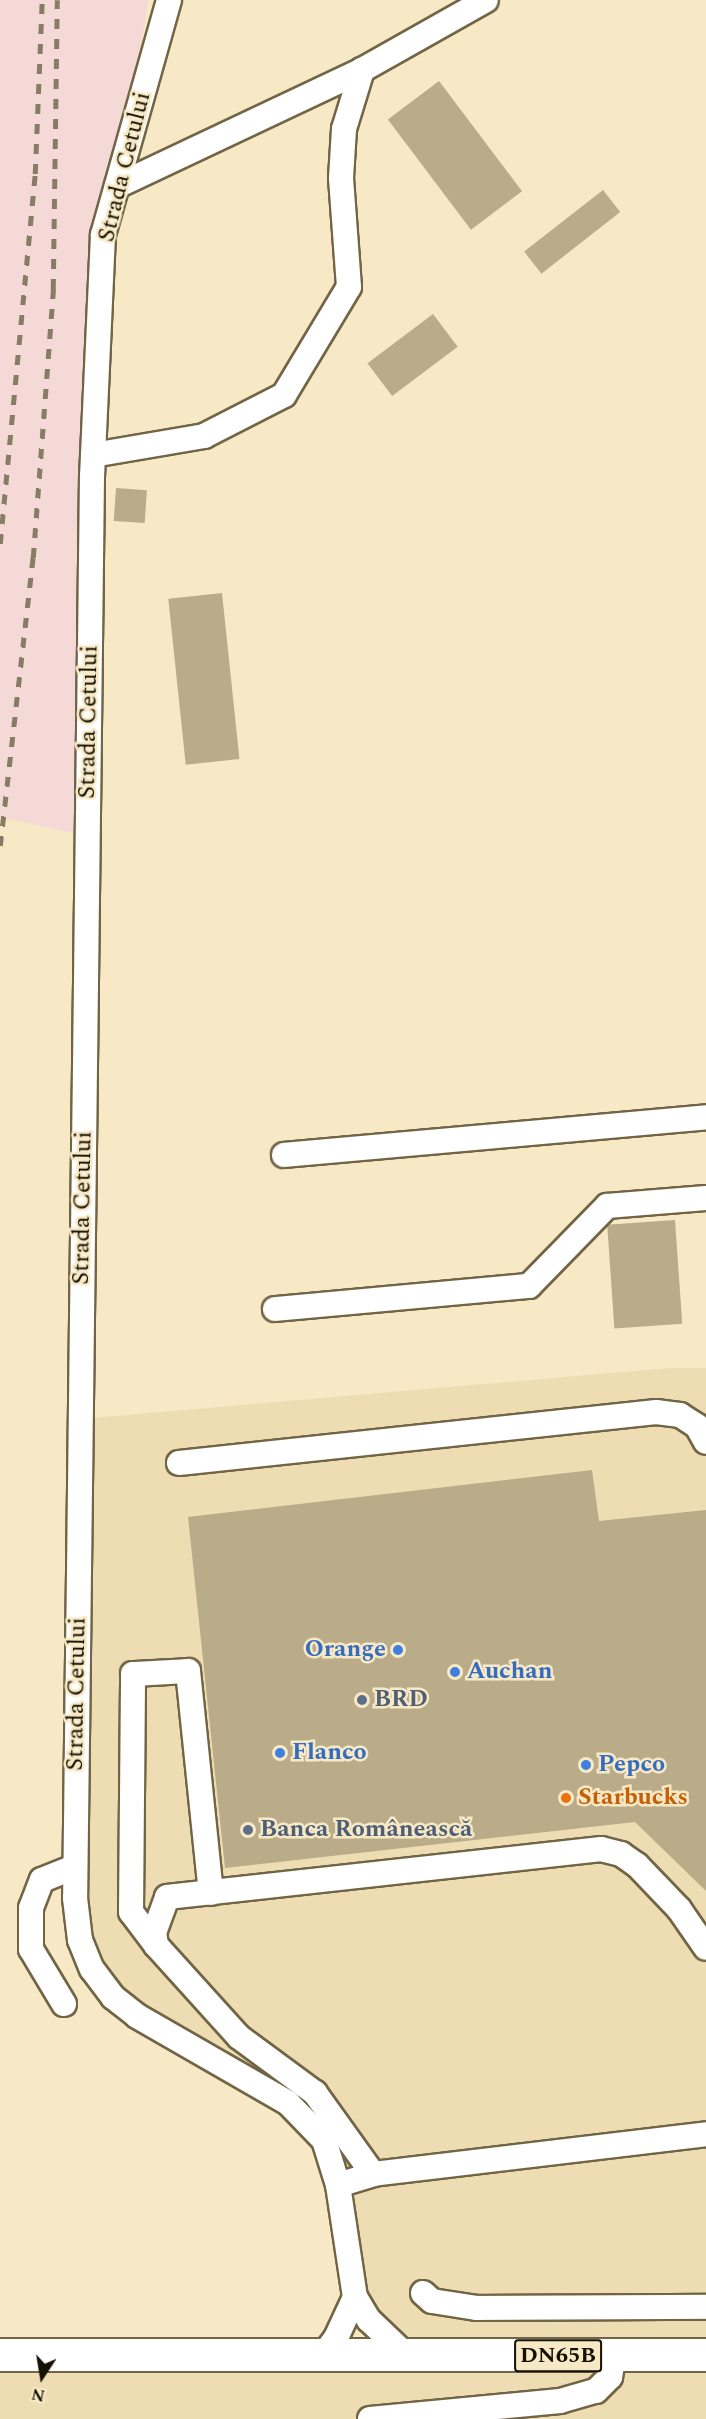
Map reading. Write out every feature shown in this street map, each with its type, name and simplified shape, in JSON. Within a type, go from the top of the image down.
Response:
[{"type":"main road","name":"DN65B","points":[[0,2355],[321,2358],[706,2355]]},
{"type":"street","name":"Strada Cetului","points":[[169,0],[104,235],[93,455],[75,1867],[80,1940],[92,1969],[113,1997],[137,2016],[288,2103],[324,2140],[338,2185],[355,2297],[369,2320],[409,2358]]},
{"type":"street","points":[[117,186],[362,70],[486,0]]},
{"type":"street","points":[[93,455],[204,436],[284,395],[349,286],[341,178],[344,129],[362,70]]},
{"type":"street","points":[[285,1155],[706,1117]]},
{"type":"street","points":[[275,1309],[529,1286],[607,1206],[706,1198]]},
{"type":"street","points":[[179,1463],[656,1412],[680,1415],[697,1426],[706,1442]]},
{"type":"street","points":[[212,1893],[188,1671],[133,1674],[131,1912],[156,1945],[240,2037],[315,2093],[332,2111],[373,2174]]},
{"type":"street","points":[[131,1897],[212,1893],[601,1849],[621,1854],[638,1865],[679,1909],[706,1948]]},
{"type":"street","points":[[64,2004],[31,1949],[31,1908],[42,1880],[75,1867]]},
{"type":"street","points":[[156,1945],[156,1923],[166,1897]]},
{"type":"street","points":[[324,2140],[332,2111]]},
{"type":"street","points":[[338,2185],[373,2174],[706,2134]]},
{"type":"street","points":[[423,2293],[432,2301],[477,2308],[706,2307]]},
{"type":"street","points":[[321,2358],[336,2338],[355,2297]]},
{"type":"street","points":[[370,2419],[560,2401],[596,2391],[610,2377],[614,2355]]},
{"type":"shaded area","points":[[0,0],[148,0],[82,447],[79,834],[0,817]]},
{"type":"shaded area","points":[[670,1368],[706,1368],[706,2419],[0,2419],[0,2344],[408,2358],[355,2297],[324,2140],[137,2016],[80,1940],[81,1419]]},
{"type":"building","points":[[439,81],[522,191],[471,230],[388,120]]},
{"type":"building","points":[[603,190],[620,212],[541,274],[524,252]]},
{"type":"building","points":[[433,314],[458,347],[392,396],[368,363]]},
{"type":"building","points":[[116,488],[147,490],[145,523],[114,521]]},
{"type":"building","points":[[222,593],[239,759],[186,765],[168,599]]},
{"type":"building","points":[[675,1220],[682,1324],[614,1328],[607,1225]]},
{"type":"building","name":"Auchan","points":[[592,1470],[599,1521],[706,1510],[706,1891],[635,1822],[225,1868],[188,1517]]},
{"type":"railway","points":[[0,544],[35,174],[42,0]]},
{"type":"railway","points":[[0,846],[33,558],[53,289],[57,0]]},
{"type":"place","name":"Orange","points":[[398,1650]]},
{"type":"place","name":"Auchan","points":[[455,1672]]},
{"type":"place","name":"BRD","points":[[362,1700]]},
{"type":"place","name":"Flanco","points":[[280,1753]]},
{"type":"place","name":"Pepco","points":[[586,1765]]},
{"type":"place","name":"Starbucks","points":[[566,1798]]},
{"type":"place","name":"Banca Românească","points":[[248,1830]]}]
